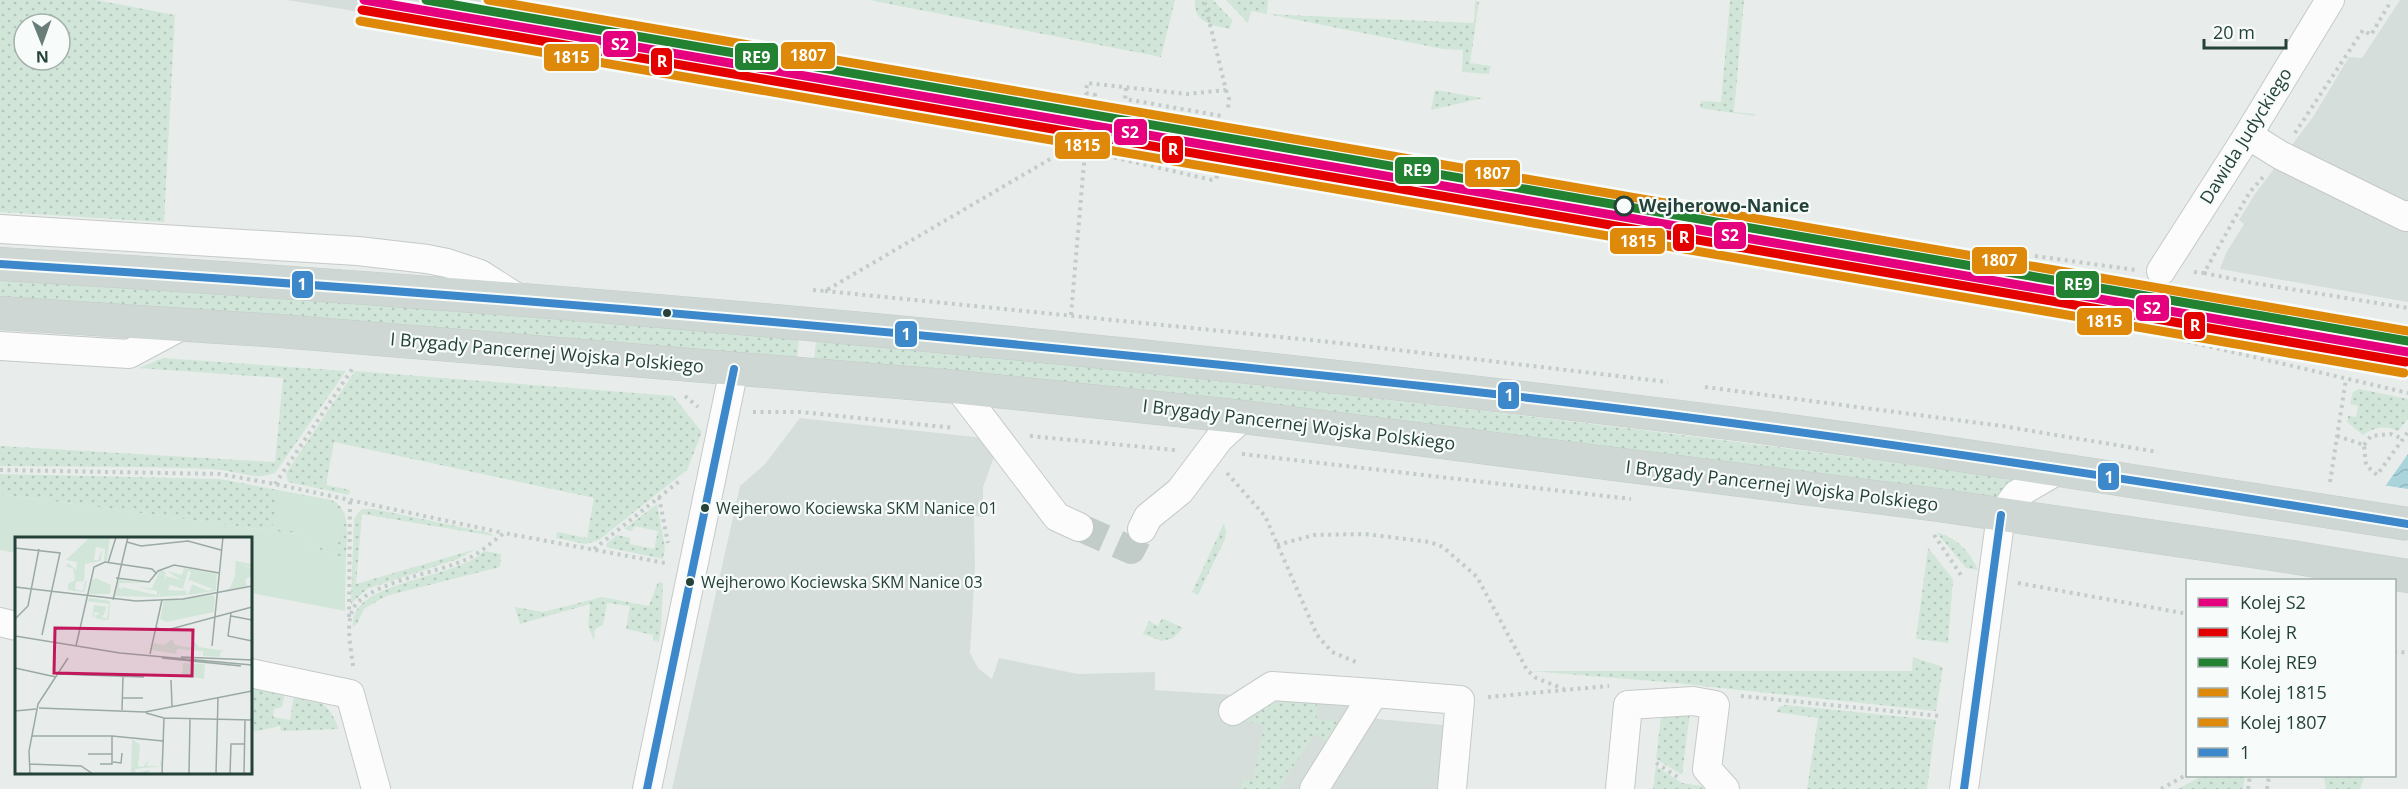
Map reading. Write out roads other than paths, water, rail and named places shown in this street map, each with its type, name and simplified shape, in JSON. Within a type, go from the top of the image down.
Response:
[{"type":"main road","points":[[0,264],[519,299],[817,325],[1259,369],[1683,417],[2060,469],[2324,496],[2408,525]]},
{"type":"main road","name":"I Brygady Pancernej Wojska Polskiego","points":[[0,314],[185,324],[957,387],[1243,417],[2001,515],[2408,576]]},
{"type":"street","name":"Dawida Judyckiego","points":[[2161,271],[2248,135],[2330,0]]},
{"type":"street","points":[[2248,135],[2291,161],[2406,217],[2408,215]]},
{"type":"street","points":[[0,229],[358,251],[427,259],[447,262],[480,274],[519,299]]},
{"type":"street","points":[[0,346],[129,354],[185,324]]},
{"type":"street","points":[[647,789],[734,369]]},
{"type":"street","points":[[957,387],[1057,517],[1079,527]]},
{"type":"street","points":[[1142,529],[1148,517],[1180,492],[1243,417]]},
{"type":"street","points":[[1964,789],[2001,515],[2017,494],[2060,469]]},
{"type":"street","points":[[0,622],[15,626]]},
{"type":"street","points":[[252,674],[348,683],[376,789]]},
{"type":"street","points":[[1233,711],[1272,686],[1460,700],[1452,789]]},
{"type":"street","points":[[1314,789],[1374,693]]},
{"type":"street","points":[[1620,789],[1628,705],[1693,701],[1715,705],[1707,769],[1725,789]]},
{"type":"water","points":[[2408,454],[2408,489],[2340,579],[2320,579]]},
{"type":"tunnel","points":[[1079,527],[1131,550],[1142,529]]},
{"type":"rail line","name":"S2","points":[[364,0],[2408,352]]},
{"type":"rail line","name":"RE9","points":[[426,0],[2408,341]]},
{"type":"rail line","name":"1807","points":[[488,0],[2408,331]]},
{"type":"rail line","name":"R","points":[[362,10],[2406,362]]},
{"type":"rail line","name":"1815","points":[[360,21],[2404,373]]},
{"type":"place","name":"Wejherowo-Nanice","points":[[1624,206]]},
{"type":"place","name":"Wejherowo Kociewska SKM Nanice 01","points":[[705,508]]},
{"type":"place","name":"Wejherowo Kociewska SKM Nanice 03","points":[[690,582]]}]
